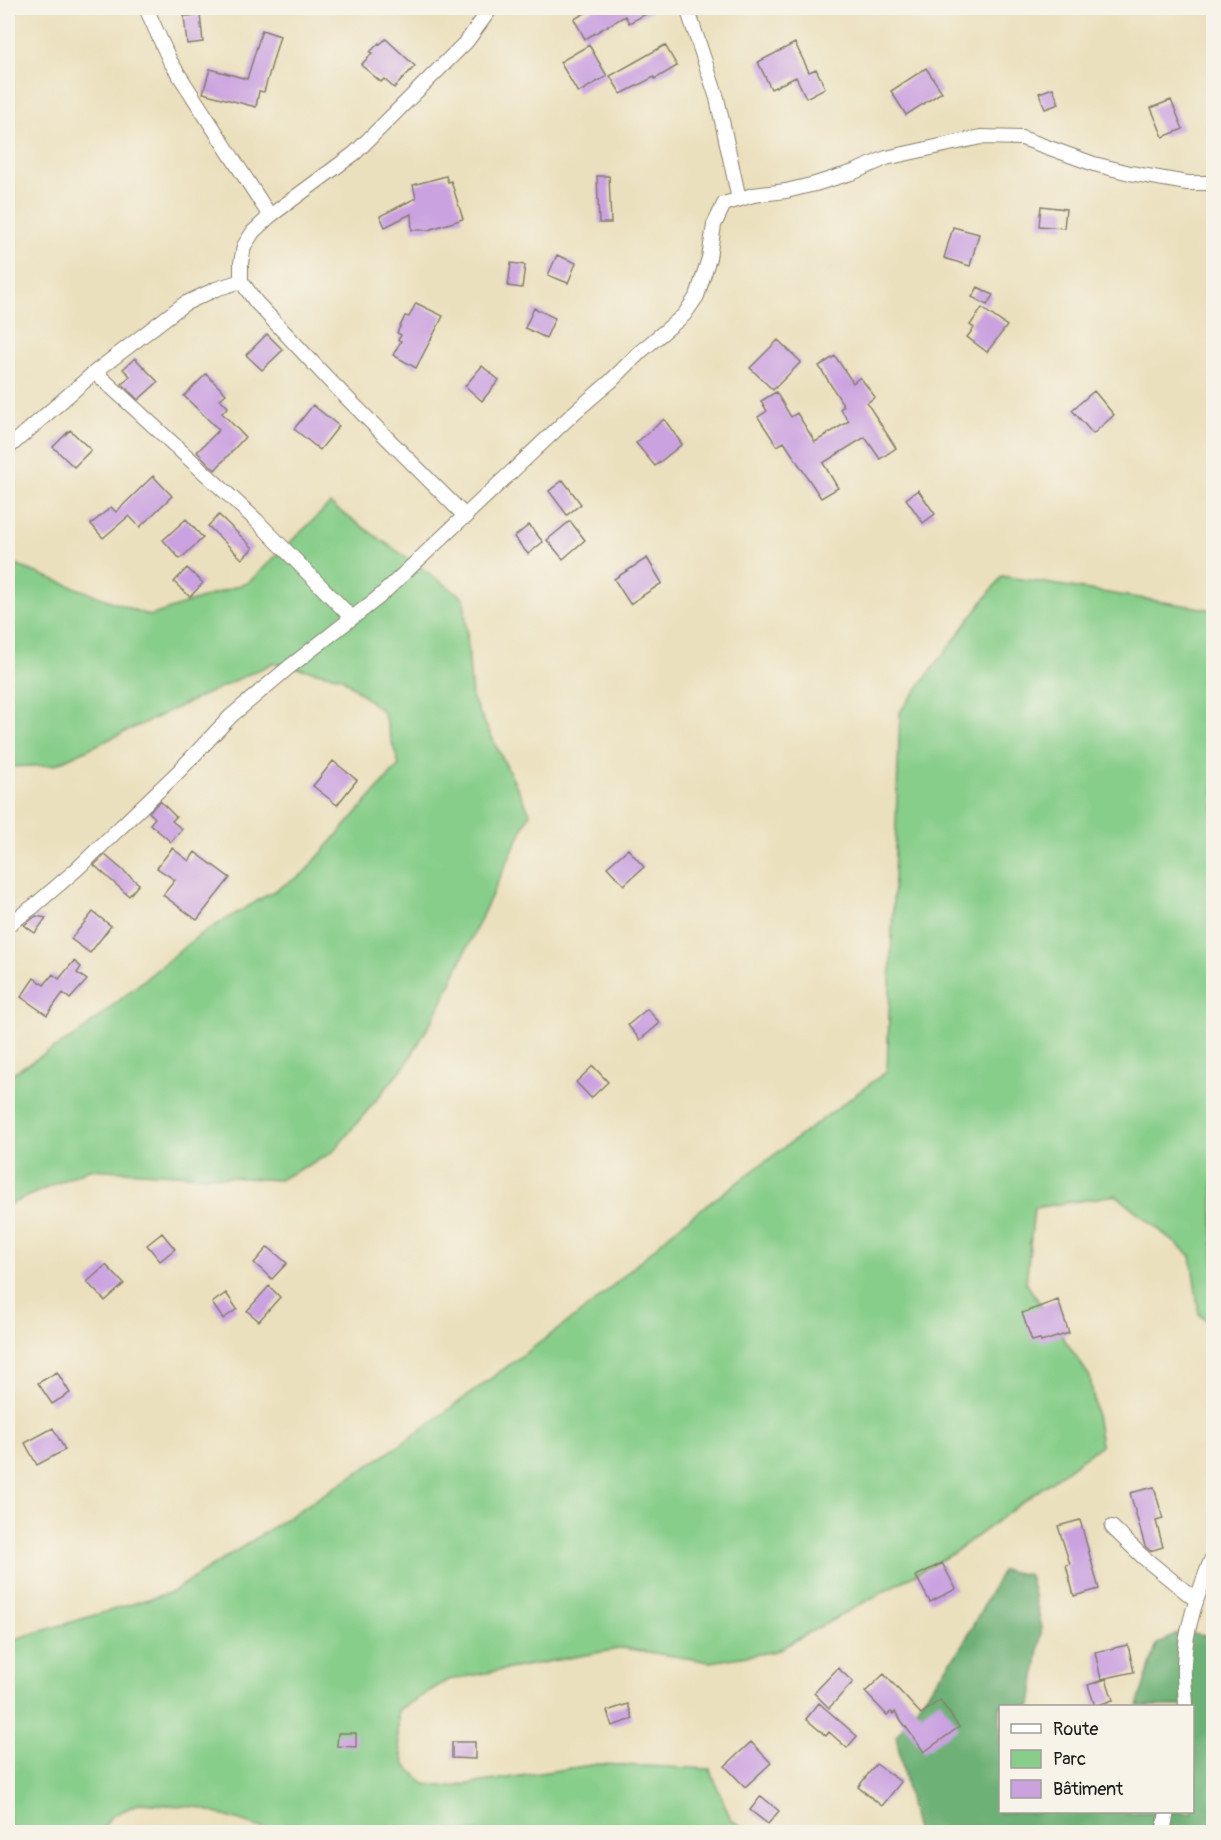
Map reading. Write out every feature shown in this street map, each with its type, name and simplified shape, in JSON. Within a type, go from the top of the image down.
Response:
[{"type":"street","points":[[146,8],[170,61],[270,216]]},
{"type":"street","points":[[466,517],[329,380],[256,302],[241,280],[241,263],[244,246],[253,232],[270,216],[355,153],[467,41],[491,8]]},
{"type":"street","points":[[687,8],[717,98],[739,199]]},
{"type":"street","points":[[8,925],[77,869],[178,772],[231,716],[379,597],[576,411],[684,315],[697,296],[709,258],[714,225],[724,204],[739,199],[786,191],[854,172],[886,158],[981,137],[1022,138],[1068,156],[1121,171],[1187,183],[1214,183]]},
{"type":"street","points":[[8,447],[95,372],[184,304],[241,280]]},
{"type":"street","points":[[95,372],[256,520],[352,618]]},
{"type":"street","points":[[1112,1527],[1143,1557],[1196,1600]]},
{"type":"street","points":[[1186,1705],[1184,1666],[1186,1643],[1196,1600],[1211,1560],[1214,1562]]},
{"type":"street","points":[[1163,1833],[1167,1813]]},
{"type":"green space","points":[[330,504],[464,598],[472,698],[530,813],[437,1012],[407,1063],[332,1153],[279,1180],[89,1169],[8,1205],[8,1076],[78,1034],[199,935],[303,874],[399,765],[383,712],[341,677],[273,663],[54,765],[8,767],[8,562],[150,616],[249,582]]},
{"type":"green space","points":[[1002,576],[1213,610],[1213,1327],[1199,1314],[1191,1256],[1116,1195],[1034,1208],[1026,1283],[1090,1377],[1101,1445],[952,1554],[776,1651],[711,1662],[623,1648],[448,1680],[398,1710],[398,1740],[405,1765],[425,1784],[450,1787],[598,1764],[710,1769],[731,1820],[753,1832],[274,1832],[197,1807],[140,1803],[111,1816],[101,1832],[8,1832],[8,1641],[172,1592],[399,1446],[595,1302],[680,1225],[887,1071],[900,712]]},
{"type":"green space","points":[[1002,1570],[1029,1575],[1042,1627],[1031,1705],[999,1705],[999,1813],[1194,1813],[1194,1705],[1137,1705],[1157,1644],[1181,1632],[1213,1636],[1213,1832],[916,1832],[896,1736],[962,1646]]},
{"type":"building","points":[[595,8],[657,8],[629,23],[625,16],[585,39],[574,19]]},
{"type":"building","points":[[200,15],[203,42],[187,44],[184,16]]},
{"type":"building","points":[[262,30],[280,36],[264,92],[259,91],[256,107],[203,93],[210,69],[247,79]]},
{"type":"building","points":[[386,39],[415,66],[394,88],[384,79],[381,82],[361,65],[372,53],[370,52]]},
{"type":"building","points":[[795,43],[809,72],[816,69],[825,88],[806,98],[796,77],[771,89],[758,62]]},
{"type":"building","points":[[589,45],[607,76],[578,93],[560,62]]},
{"type":"building","points":[[665,45],[677,66],[621,94],[610,76]]},
{"type":"building","points":[[926,68],[942,92],[906,115],[891,91]]},
{"type":"building","points":[[1053,88],[1059,104],[1045,109],[1039,93]]},
{"type":"building","points":[[1171,100],[1183,129],[1163,137],[1151,108]]},
{"type":"building","points":[[446,176],[448,182],[451,181],[463,219],[428,230],[412,230],[411,214],[385,227],[380,216],[416,198],[413,185]]},
{"type":"building","points":[[597,176],[609,176],[611,223],[599,223]]},
{"type":"building","points":[[1041,206],[1066,209],[1064,228],[1039,226]]},
{"type":"building","points":[[953,227],[979,234],[970,266],[944,258]]},
{"type":"building","points":[[557,255],[576,263],[568,283],[548,275]]},
{"type":"building","points":[[511,263],[525,265],[522,288],[508,286]]},
{"type":"building","points":[[978,287],[993,295],[987,305],[972,297]]},
{"type":"building","points":[[416,303],[443,316],[416,368],[393,355],[401,341],[398,340],[401,335],[397,333],[405,316],[409,317]]},
{"type":"building","points":[[534,308],[555,318],[546,338],[525,328]]},
{"type":"building","points":[[982,308],[1007,326],[987,352],[967,337],[974,328],[970,325]]},
{"type":"building","points":[[267,334],[283,350],[262,370],[246,355]]},
{"type":"building","points":[[778,340],[801,362],[773,390],[750,368]]},
{"type":"building","points":[[835,356],[853,383],[860,377],[875,397],[867,403],[896,448],[880,459],[865,437],[823,463],[838,488],[821,498],[784,442],[777,446],[758,417],[767,411],[761,401],[776,392],[791,417],[797,413],[815,442],[849,421],[840,409],[844,406],[819,366]]},
{"type":"building","points":[[135,358],[158,382],[138,400],[122,384],[130,376],[123,369]]},
{"type":"building","points":[[482,366],[499,380],[482,401],[465,386]]},
{"type":"building","points":[[206,374],[226,394],[220,399],[228,407],[222,413],[245,437],[215,470],[197,452],[219,430],[184,396]]},
{"type":"building","points":[[1094,391],[1114,415],[1093,434],[1072,410]]},
{"type":"building","points":[[313,405],[339,426],[320,450],[294,429]]},
{"type":"building","points":[[664,419],[682,444],[655,466],[636,443]]},
{"type":"building","points":[[70,430],[91,450],[74,467],[53,447]]},
{"type":"building","points":[[153,476],[172,496],[140,527],[129,516],[103,538],[91,524],[111,507],[116,512]]},
{"type":"building","points":[[563,480],[581,504],[567,515],[549,491]]},
{"type":"building","points":[[918,490],[935,514],[923,523],[906,499]]},
{"type":"building","points":[[219,515],[253,548],[242,559],[208,526]]},
{"type":"building","points":[[186,519],[203,538],[180,559],[163,540]]},
{"type":"building","points":[[570,521],[585,540],[563,559],[547,540]]},
{"type":"building","points":[[529,525],[543,542],[528,554],[514,537]]},
{"type":"building","points":[[647,558],[662,583],[630,604],[614,579]]},
{"type":"building","points":[[187,568],[203,583],[190,597],[174,582]]},
{"type":"building","points":[[333,761],[357,780],[337,805],[313,786]]},
{"type":"building","points":[[160,801],[176,817],[172,821],[182,829],[171,842],[150,824],[155,818],[149,812]]},
{"type":"building","points":[[172,848],[189,861],[195,852],[230,878],[197,920],[163,895],[175,880],[157,868]]},
{"type":"building","points":[[628,849],[644,867],[624,885],[607,867]]},
{"type":"building","points":[[105,855],[139,884],[129,896],[94,865]]},
{"type":"building","points":[[93,912],[111,926],[90,953],[71,939]]},
{"type":"building","points":[[36,916],[46,918],[35,933],[24,925]]},
{"type":"building","points":[[74,961],[81,967],[77,973],[87,980],[70,999],[63,993],[47,1015],[21,997],[34,978],[44,985],[53,974],[59,979]]},
{"type":"building","points":[[647,1009],[660,1023],[640,1040],[628,1025]]},
{"type":"building","points":[[593,1066],[608,1082],[591,1098],[576,1082]]},
{"type":"building","points":[[162,1233],[175,1249],[160,1261],[147,1245]]},
{"type":"building","points":[[268,1247],[287,1263],[272,1279],[254,1263]]},
{"type":"building","points":[[106,1265],[124,1284],[105,1301],[87,1282]]},
{"type":"building","points":[[269,1286],[280,1297],[259,1321],[247,1311]]},
{"type":"building","points":[[226,1293],[237,1309],[223,1319],[212,1303]]},
{"type":"building","points":[[1058,1300],[1069,1333],[1041,1342],[1040,1339],[1032,1341],[1022,1313]]},
{"type":"building","points":[[57,1372],[70,1393],[52,1404],[38,1383]]},
{"type":"building","points":[[53,1428],[65,1450],[37,1465],[25,1443]]},
{"type":"building","points":[[1154,1487],[1163,1519],[1156,1521],[1163,1547],[1150,1551],[1145,1546],[1130,1493]]},
{"type":"building","points":[[1080,1520],[1099,1589],[1074,1596],[1066,1565],[1070,1564],[1058,1526]]},
{"type":"building","points":[[942,1563],[956,1589],[930,1602],[916,1576]]},
{"type":"building","points":[[1128,1645],[1134,1672],[1101,1679],[1095,1652]]},
{"type":"building","points":[[838,1668],[853,1682],[829,1708],[814,1693]]},
{"type":"building","points":[[884,1674],[921,1714],[940,1700],[959,1727],[924,1752],[895,1712],[887,1715],[865,1692]]},
{"type":"building","points":[[1106,1679],[1113,1700],[1095,1705],[1088,1685]]},
{"type":"building","points":[[819,1703],[857,1736],[847,1748],[829,1732],[826,1736],[806,1719]]},
{"type":"building","points":[[628,1704],[633,1719],[612,1726],[607,1711]]},
{"type":"building","points":[[338,1733],[356,1733],[356,1747],[337,1746]]},
{"type":"building","points":[[452,1742],[475,1742],[475,1759],[452,1758]]},
{"type":"building","points":[[751,1742],[771,1763],[745,1787],[725,1766]]},
{"type":"building","points":[[876,1764],[901,1782],[882,1806],[858,1787]]},
{"type":"building","points":[[761,1796],[779,1811],[768,1824],[750,1810]]}]
